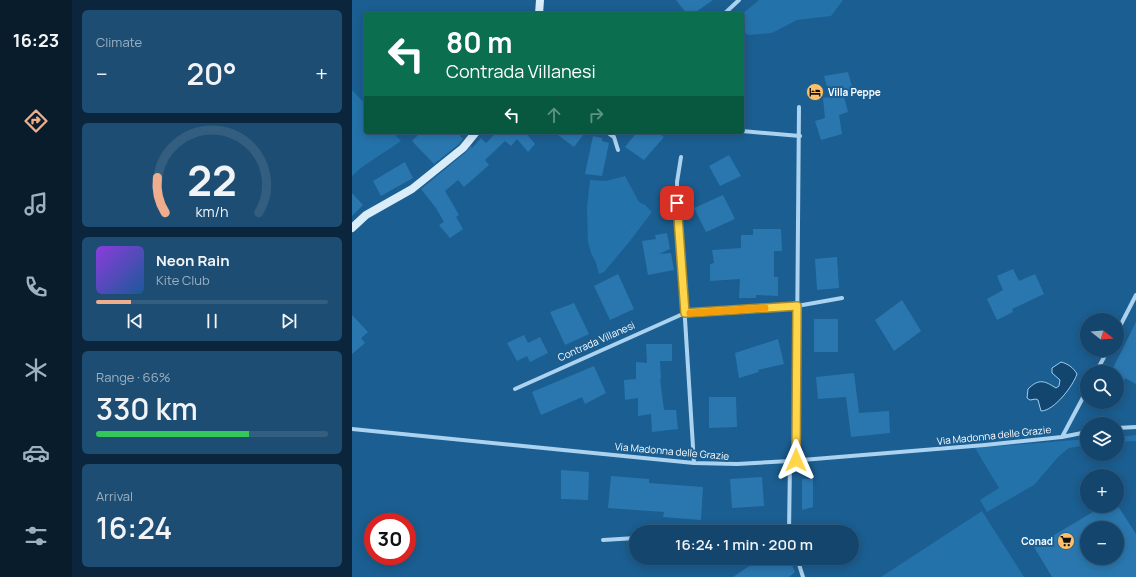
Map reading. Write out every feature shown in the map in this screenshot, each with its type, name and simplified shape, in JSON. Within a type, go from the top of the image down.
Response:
[{"type":"street","points":[[539,12],[540,0]]},
{"type":"street","points":[[726,12],[739,0]]},
{"type":"street","points":[[796,460],[800,107]]},
{"type":"street","points":[[744,131],[800,136]]},
{"type":"street","points":[[352,228],[366,215],[412,189],[463,148],[474,134]]},
{"type":"street","points":[[610,134],[614,137],[618,150]]},
{"type":"street","points":[[681,157],[677,182],[677,214],[685,313],[694,463]]},
{"type":"street","points":[[1124,318],[1136,295]]},
{"type":"street","name":"Contrada Villanesi","points":[[515,389],[685,313],[797,306],[842,298]]},
{"type":"street","points":[[1062,436],[1080,403]]},
{"type":"street","points":[[1124,428],[1136,427]]},
{"type":"street","name":"Via Madonna delle Grazie","points":[[352,429],[694,463],[736,464],[985,445],[1080,433]]},
{"type":"street","points":[[789,525],[790,461]]},
{"type":"street","points":[[603,540],[629,538]]},
{"type":"street","points":[[799,565],[802,577]]},
{"type":"shaded area","points":[[759,0],[843,0],[831,16],[797,20],[772,33],[748,35],[744,32],[744,12]]},
{"type":"shaded area","points":[[352,90],[364,103],[364,134],[394,134],[401,141],[362,167],[352,176]]},
{"type":"shaded area","points":[[625,176],[639,202],[645,205],[652,212],[604,272],[599,274],[588,242],[587,208],[590,180],[606,181]]},
{"type":"shaded area","points":[[1061,362],[1074,369],[1077,374],[1075,379],[1072,385],[1052,407],[1041,411],[1038,400],[1030,400],[1027,398],[1028,389],[1035,383],[1039,382],[1045,382],[1056,388],[1059,386],[1060,380],[1052,373],[1052,368]]},
{"type":"shaded area","points":[[1136,435],[1136,441],[1124,442],[1124,436]]},
{"type":"shaded area","points":[[1080,440],[1080,446],[1069,448],[1059,456],[1034,485],[987,512],[980,500],[999,488],[975,448]]},
{"type":"shaded area","points":[[982,511],[1024,577],[881,577]]},
{"type":"building","points":[[676,0],[713,0],[696,12],[685,12]]},
{"type":"building","points":[[848,72],[853,90],[843,93],[848,112],[839,115],[842,134],[821,140],[815,121],[825,118],[823,98],[830,97],[824,76]]},
{"type":"building","points":[[419,134],[459,134],[463,139],[434,164],[412,141]]},
{"type":"building","points":[[495,134],[527,134],[535,144],[528,152],[517,139],[511,146],[505,141],[485,160],[489,165],[464,187],[458,180],[445,191],[459,215],[456,217],[463,229],[450,238],[439,225],[444,222],[436,208],[421,189],[466,152],[471,146],[472,148],[481,138],[486,143]]},
{"type":"building","points":[[557,134],[584,134],[574,147]]},
{"type":"building","points":[[635,134],[660,134],[664,137],[644,160],[625,147]]},
{"type":"building","points":[[593,136],[602,138],[602,141],[609,143],[602,176],[585,174]]},
{"type":"building","points":[[729,155],[741,176],[720,186],[709,166]]},
{"type":"building","points":[[405,162],[413,178],[381,196],[373,181]]},
{"type":"building","points":[[352,193],[363,205],[352,216]]},
{"type":"building","points":[[723,195],[735,219],[706,232],[694,208]]},
{"type":"building","points":[[753,229],[781,229],[782,251],[774,251],[774,277],[778,277],[778,296],[756,295],[756,298],[739,298],[740,279],[710,281],[710,264],[714,263],[712,250],[741,248],[741,235],[753,235]]},
{"type":"building","points":[[667,233],[670,249],[659,254],[671,253],[674,270],[648,275],[642,241],[656,239],[655,235]]},
{"type":"building","points":[[837,257],[839,288],[817,290],[815,259]]},
{"type":"building","points":[[1013,269],[1019,281],[1035,274],[1044,294],[1012,309],[1013,312],[997,320],[987,299],[1003,290],[997,276]]},
{"type":"building","points":[[618,274],[634,309],[610,320],[594,286]]},
{"type":"building","points":[[902,300],[921,331],[894,351],[875,320]]},
{"type":"building","points":[[574,303],[589,334],[565,345],[550,312]]},
{"type":"building","points":[[352,315],[368,332],[361,338],[365,343],[352,354]]},
{"type":"building","points":[[814,319],[838,319],[838,352],[814,352]]},
{"type":"building","points":[[1136,322],[1136,384],[1125,378],[1124,380],[1124,365],[1114,365],[1118,357],[1124,357],[1124,346]]},
{"type":"building","points":[[524,335],[528,343],[540,337],[548,353],[530,362],[527,356],[517,361],[507,343]]},
{"type":"building","points":[[778,339],[784,364],[758,370],[759,372],[739,378],[735,353]]},
{"type":"building","points":[[646,344],[672,344],[672,361],[660,361],[660,379],[664,410],[676,410],[678,429],[652,432],[651,414],[638,416],[638,398],[625,400],[624,380],[636,379],[636,362],[647,363]]},
{"type":"building","points":[[594,366],[606,393],[585,404],[582,397],[541,415],[532,392]]},
{"type":"building","points":[[854,373],[859,413],[889,411],[890,433],[851,437],[846,397],[818,399],[816,377]]},
{"type":"building","points":[[709,397],[736,397],[737,427],[709,428]]},
{"type":"building","points":[[561,470],[589,472],[588,500],[561,499]]},
{"type":"building","points":[[611,476],[649,479],[649,483],[703,487],[701,520],[663,517],[664,512],[608,508]]},
{"type":"building","points":[[762,477],[764,506],[732,508],[730,479]]},
{"type":"building","points":[[802,479],[813,479],[813,507],[802,510]]},
{"type":"building","name":"Conad","points":[[1091,513],[1122,513],[1136,534],[1136,577],[1052,577],[1034,547]]},
{"type":"building","points":[[751,565],[792,565],[795,572],[789,577],[733,577]]},
{"type":"slow traffic","points":[[690,313],[765,308]]},
{"type":"place","name":"Villa Peppe","points":[[815,92]]},
{"type":"place","name":"Conad","points":[[1066,541]]},
{"type":"route","points":[[677,203],[685,313],[797,306],[796,460]]}]
